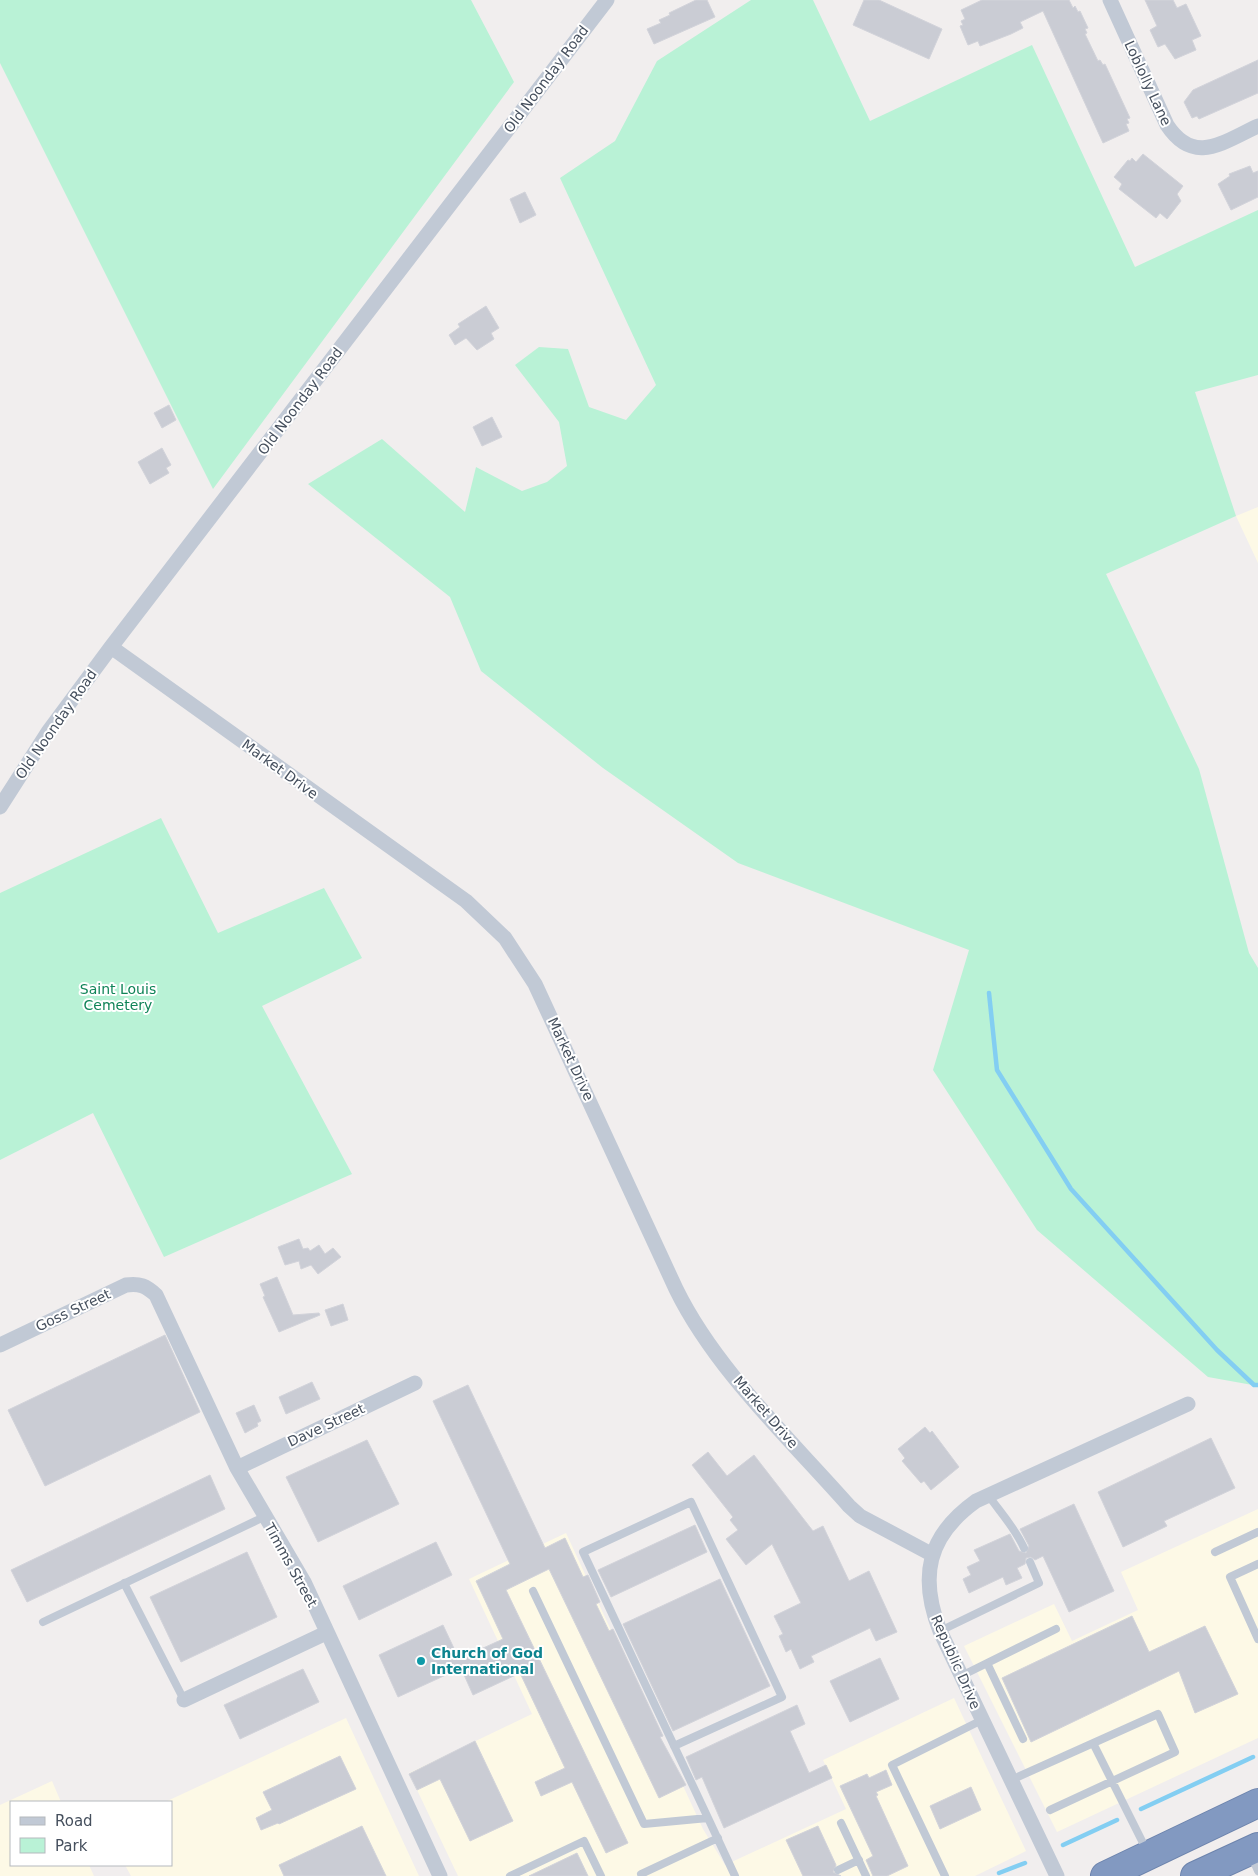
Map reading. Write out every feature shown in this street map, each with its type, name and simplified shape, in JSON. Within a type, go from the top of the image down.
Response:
[{"type":"highway","points":[[1105,1876],[1258,1803]]},
{"type":"highway","points":[[1196,1876],[1255,1856]]},
{"type":"street","name":"Old Noonday Road","points":[[0,807],[48,732],[111,647],[607,0]]},
{"type":"street","name":"Loblolly Lane","points":[[1110,0],[1167,125],[1182,142],[1190,147],[1203,149],[1214,147],[1258,126]]},
{"type":"street","name":"Market Drive","points":[[111,647],[466,901],[505,938],[525,966],[553,1018],[676,1289],[698,1328],[737,1380],[849,1506],[864,1518],[933,1555]]},
{"type":"street","name":"Goss Street","points":[[0,1345],[126,1285],[137,1284],[147,1287]]},
{"type":"street","name":"Timms Street","points":[[147,1287],[156,1295],[237,1468],[264,1517],[304,1582],[440,1876]]},
{"type":"street","name":"Dave Street","points":[[237,1468],[415,1383]]},
{"type":"street","name":"Republic Drive","points":[[1057,1876],[940,1632],[929,1596],[929,1571],[933,1555],[943,1531],[954,1518],[976,1501],[1188,1404]]},
{"type":"street","points":[[184,1700],[326,1633]]},
{"type":"lane","points":[[988,1495],[1015,1529],[1024,1548]]},
{"type":"lane","points":[[674,1746],[782,1697],[690,1502],[584,1552],[674,1746],[736,1876]]},
{"type":"lane","points":[[43,1622],[264,1517]]},
{"type":"lane","points":[[1215,1552],[1258,1532]]},
{"type":"lane","points":[[940,1632],[1039,1583],[1030,1562]]},
{"type":"lane","points":[[1258,1564],[1230,1577],[1258,1639]]},
{"type":"lane","points":[[124,1584],[184,1700]]},
{"type":"lane","points":[[533,1591],[644,1824],[708,1818]]},
{"type":"lane","points":[[961,1676],[1056,1629]]},
{"type":"lane","points":[[988,1663],[1023,1738]]},
{"type":"lane","points":[[1011,1780],[1158,1714],[1175,1752],[1050,1810]]},
{"type":"lane","points":[[945,1876],[892,1765],[982,1720]]},
{"type":"lane","points":[[1093,1743],[1149,1855]]},
{"type":"lane","points":[[841,1823],[866,1876]]},
{"type":"lane","points":[[641,1874],[718,1838]]},
{"type":"lane","points":[[510,1876],[584,1841],[601,1876]]},
{"type":"lane","points":[[838,1870],[858,1860]]},
{"type":"shaded area","points":[[1258,507],[1258,563],[1236,516]]},
{"type":"shaded area","points":[[1258,1509],[1258,1738],[1057,1832],[964,1646],[1054,1604],[1072,1641],[1138,1610],[1121,1572]]},
{"type":"shaded area","points":[[566,1533],[703,1829],[725,1865],[846,1809],[823,1760],[954,1698],[1026,1851],[975,1876],[458,1876],[409,1773],[532,1714],[469,1579]]},
{"type":"shaded area","points":[[346,1718],[419,1876],[131,1876],[126,1866],[172,1866],[172,1801],[167,1801]]},
{"type":"shaded area","points":[[52,1781],[61,1801],[10,1801],[10,1866],[89,1866],[94,1876],[0,1876],[0,1805]]},
{"type":"green space","points":[[0,0],[471,0],[514,82],[213,489],[0,63]]},
{"type":"green space","points":[[751,0],[813,0],[870,121],[1032,45],[1135,267],[1258,210],[1258,375],[1195,392],[1236,516],[1106,574],[1199,769],[1249,953],[1258,968],[1258,1386],[1208,1377],[1037,1230],[933,1070],[969,950],[738,863],[603,768],[481,671],[450,597],[308,484],[382,439],[465,512],[476,467],[522,491],[547,482],[567,466],[559,422],[515,365],[539,347],[568,349],[589,407],[626,420],[656,385],[560,178],[615,141],[657,61]]},
{"type":"green space","name":"Saint Louis Cemetery","points":[[161,818],[218,933],[324,888],[362,958],[262,1006],[352,1174],[164,1257],[93,1113],[0,1160],[0,893]]},
{"type":"building","points":[[696,0],[707,0],[715,17],[654,44],[647,29],[661,23],[659,20],[670,15],[669,13]]},
{"type":"building","points":[[864,0],[879,0],[942,29],[929,59],[853,25]]},
{"type":"building","points":[[982,0],[1069,0],[1073,8],[1075,6],[1078,12],[1080,11],[1088,28],[1085,29],[1087,33],[1085,34],[1098,61],[1100,60],[1103,65],[1105,64],[1130,118],[1127,119],[1129,123],[1126,124],[1129,131],[1103,143],[1043,11],[1020,22],[1023,28],[1011,34],[980,46],[978,41],[968,45],[960,26],[963,25],[961,21],[965,19],[961,10]]},
{"type":"building","points":[[1145,0],[1173,0],[1177,8],[1186,4],[1201,36],[1192,40],[1196,50],[1175,59],[1165,44],[1158,47],[1150,30],[1157,26]]},
{"type":"building","points":[[1258,60],[1258,93],[1199,119],[1197,116],[1192,118],[1184,102],[1193,90]]},
{"type":"building","points":[[1143,154],[1183,186],[1177,194],[1181,201],[1167,219],[1160,213],[1156,218],[1119,189],[1122,184],[1114,177],[1128,160],[1130,161],[1132,158],[1136,162]]},
{"type":"building","points":[[1250,166],[1253,173],[1258,171],[1258,197],[1231,210],[1218,184],[1230,176],[1229,174]]},
{"type":"building","points":[[525,192],[536,215],[520,223],[510,199]]},
{"type":"building","points":[[486,306],[499,328],[491,333],[494,339],[477,350],[466,338],[455,345],[449,335],[460,327],[458,324]]},
{"type":"building","points":[[169,405],[176,420],[162,428],[154,413]]},
{"type":"building","points":[[492,417],[502,437],[482,446],[473,427]]},
{"type":"building","points":[[162,448],[171,465],[166,468],[169,473],[150,484],[138,462]]},
{"type":"building","points":[[299,1239],[303,1249],[308,1248],[310,1251],[319,1245],[325,1254],[333,1248],[341,1257],[318,1274],[311,1265],[301,1269],[299,1261],[285,1265],[278,1247]]},
{"type":"building","points":[[277,1277],[293,1315],[319,1313],[320,1315],[279,1332],[263,1297],[265,1296],[260,1284]]},
{"type":"building","points":[[343,1304],[348,1320],[331,1326],[325,1310]]},
{"type":"building","points":[[165,1335],[200,1412],[45,1486],[8,1410]]},
{"type":"building","points":[[312,1382],[320,1399],[286,1414],[279,1397]]},
{"type":"building","points":[[468,1385],[545,1548],[565,1538],[583,1577],[588,1575],[600,1602],[596,1604],[609,1631],[613,1629],[663,1736],[660,1737],[686,1785],[659,1798],[549,1569],[506,1590],[628,1843],[606,1853],[572,1782],[541,1796],[535,1782],[565,1768],[520,1673],[473,1695],[461,1668],[398,1697],[379,1655],[443,1625],[459,1659],[503,1639],[476,1581],[510,1564],[433,1401]]},
{"type":"building","points":[[254,1405],[261,1421],[257,1423],[258,1426],[245,1433],[236,1413]]},
{"type":"building","points":[[925,1427],[930,1433],[932,1431],[959,1467],[931,1490],[924,1481],[921,1483],[902,1461],[905,1458],[898,1449]]},
{"type":"building","points":[[1211,1438],[1235,1488],[1164,1521],[1167,1526],[1123,1547],[1098,1492]]},
{"type":"building","points":[[367,1440],[399,1504],[318,1542],[286,1477]]},
{"type":"building","points":[[708,1452],[727,1476],[754,1455],[813,1531],[823,1526],[849,1581],[869,1571],[897,1632],[876,1641],[870,1628],[811,1656],[814,1662],[800,1669],[791,1649],[786,1652],[779,1636],[783,1634],[774,1616],[801,1603],[772,1544],[746,1565],[726,1539],[738,1530],[730,1520],[733,1517],[692,1465]]},
{"type":"building","points":[[210,1475],[225,1509],[27,1602],[11,1570]]},
{"type":"building","points":[[1074,1504],[1114,1591],[1069,1612],[1043,1556],[1035,1560],[1031,1557],[1026,1558],[1025,1564],[1017,1568],[1022,1578],[1006,1585],[1003,1577],[969,1593],[963,1579],[971,1575],[967,1567],[980,1561],[974,1550],[1010,1534],[1019,1551],[1026,1553],[1029,1546],[1020,1529]]},
{"type":"building","points":[[695,1525],[707,1552],[611,1597],[598,1570]]},
{"type":"building","points":[[436,1542],[452,1575],[359,1620],[343,1586]]},
{"type":"building","points":[[247,1552],[277,1617],[181,1662],[150,1597]]},
{"type":"building","points":[[720,1579],[770,1686],[673,1731],[623,1624]]},
{"type":"building","points":[[1132,1616],[1149,1652],[1205,1626],[1238,1694],[1195,1713],[1179,1671],[1031,1742],[1002,1678]]},
{"type":"building","points":[[880,1658],[899,1699],[850,1722],[830,1681]]},
{"type":"building","points":[[303,1669],[319,1702],[240,1739],[224,1705]]},
{"type":"building","points":[[797,1705],[805,1724],[790,1731],[809,1773],[826,1765],[832,1778],[724,1828],[702,1777],[696,1780],[686,1757]]},
{"type":"building","points":[[475,1741],[513,1821],[470,1841],[440,1779],[417,1790],[409,1774]]},
{"type":"building","points":[[340,1756],[356,1789],[279,1824],[261,1830],[256,1818],[272,1810],[263,1792]]},
{"type":"building","points":[[886,1770],[892,1785],[876,1792],[878,1795],[876,1796],[908,1866],[887,1876],[873,1876],[866,1860],[873,1856],[840,1786],[867,1774],[869,1778]]},
{"type":"building","points":[[971,1787],[981,1810],[940,1829],[930,1806]]},
{"type":"building","points":[[362,1826],[386,1876],[284,1876],[279,1865]]},
{"type":"building","points":[[818,1826],[836,1865],[833,1872],[841,1876],[803,1876],[786,1840]]},
{"type":"building","points":[[577,1853],[588,1876],[529,1876]]},
{"type":"waterway","points":[[989,993],[997,1070],[1071,1189],[1217,1350],[1254,1385],[1258,1385]]},
{"type":"waterway","points":[[1141,1809],[1253,1757]]},
{"type":"waterway","points":[[1063,1845],[1117,1820]]},
{"type":"waterway","points":[[999,1873],[1025,1863]]},
{"type":"place","name":"Church of God International","points":[[421,1661]]}]
